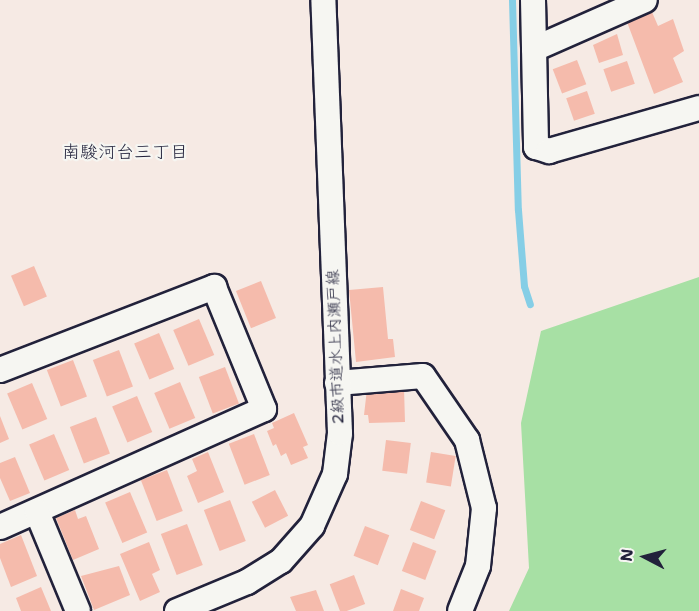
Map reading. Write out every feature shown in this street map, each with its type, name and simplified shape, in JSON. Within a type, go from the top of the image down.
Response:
[{"type":"street","name":"2級市道水上内瀬戸線","points":[[177,611],[261,574],[294,549],[312,526],[335,474],[340,433],[323,0]]},
{"type":"street","points":[[533,0],[536,147],[549,151],[699,108]]},
{"type":"street","points":[[534,49],[645,0]]},
{"type":"street","points":[[0,370],[214,286],[264,409],[0,527]]},
{"type":"street","points":[[337,383],[423,376],[467,440],[484,508],[478,566],[460,611]]},
{"type":"street","points":[[37,512],[78,611]]},
{"type":"green space","points":[[699,277],[699,611],[509,611],[529,568],[521,423],[541,331]]},
{"type":"building","points":[[652,12],[658,26],[673,19],[684,51],[673,58],[683,82],[654,94],[627,22]]},
{"type":"building","points":[[617,34],[623,55],[599,63],[593,45]]},
{"type":"building","points":[[577,60],[586,84],[562,94],[553,69]]},
{"type":"building","points":[[627,61],[635,84],[611,92],[603,69]]},
{"type":"building","points":[[587,91],[595,114],[574,121],[566,98]]},
{"type":"building","points":[[34,266],[47,296],[24,306],[11,276]]},
{"type":"building","points":[[261,281],[276,318],[251,328],[236,291]]},
{"type":"building","points":[[383,287],[388,339],[393,339],[395,357],[356,362],[349,290]]},
{"type":"building","points":[[199,319],[214,355],[188,366],[173,330]]},
{"type":"building","points":[[159,333],[174,369],[149,379],[134,344]]},
{"type":"building","points":[[119,350],[133,386],[107,396],[93,360]]},
{"type":"building","points":[[73,360],[87,396],[61,406],[47,370]]},
{"type":"building","points":[[225,367],[239,403],[213,413],[199,377]]},
{"type":"building","points":[[180,382],[195,418],[169,429],[154,393]]},
{"type":"building","points":[[32,383],[47,419],[22,429],[7,394]]},
{"type":"building","points":[[404,388],[405,422],[369,423],[368,415],[364,415],[367,389]]},
{"type":"building","points":[[137,396],[152,432],[127,442],[112,407]]},
{"type":"building","points":[[294,413],[308,445],[303,447],[308,458],[291,465],[286,453],[281,456],[276,444],[273,446],[267,431],[274,428],[272,423]]},
{"type":"building","points":[[0,416],[9,439],[0,443]]},
{"type":"building","points":[[96,417],[110,453],[84,463],[70,427]]},
{"type":"building","points":[[54,434],[69,470],[44,480],[29,445]]},
{"type":"building","points":[[254,434],[270,475],[245,485],[229,444]]},
{"type":"building","points":[[386,440],[411,443],[407,474],[382,471]]},
{"type":"building","points":[[208,452],[224,492],[198,503],[187,476],[197,471],[192,459]]},
{"type":"building","points":[[431,452],[456,456],[451,487],[426,483]]},
{"type":"building","points":[[15,457],[30,493],[10,501],[0,478],[0,463]]},
{"type":"building","points":[[167,470],[183,511],[157,521],[141,480]]},
{"type":"building","points":[[275,490],[288,516],[265,528],[252,502]]},
{"type":"building","points":[[130,492],[147,533],[122,543],[105,503]]},
{"type":"building","points":[[230,500],[246,541],[220,551],[204,510]]},
{"type":"building","points":[[421,501],[445,510],[434,539],[410,530]]},
{"type":"building","points":[[75,510],[78,519],[86,516],[99,549],[73,560],[56,518]]},
{"type":"building","points":[[187,524],[203,565],[177,575],[161,534]]},
{"type":"building","points":[[365,526],[389,535],[378,565],[354,556]]},
{"type":"building","points":[[21,535],[37,576],[11,587],[0,558],[0,544]]},
{"type":"building","points":[[149,542],[160,570],[152,574],[160,592],[140,601],[120,554]]},
{"type":"building","points":[[413,542],[436,551],[425,580],[402,571]]},
{"type":"building","points":[[119,566],[130,595],[94,610],[81,576]]},
{"type":"building","points":[[354,575],[365,604],[347,611],[340,611],[330,584]]},
{"type":"building","points":[[41,587],[51,611],[21,611],[16,598]]},
{"type":"building","points":[[401,589],[424,598],[419,611],[393,611]]},
{"type":"building","points":[[316,590],[324,611],[296,611],[290,597]]},
{"type":"waterway","points":[[512,0],[518,210],[524,286],[530,304]]},
{"type":"district","name":"南駿河台三丁目","points":[[125,152]]}]
